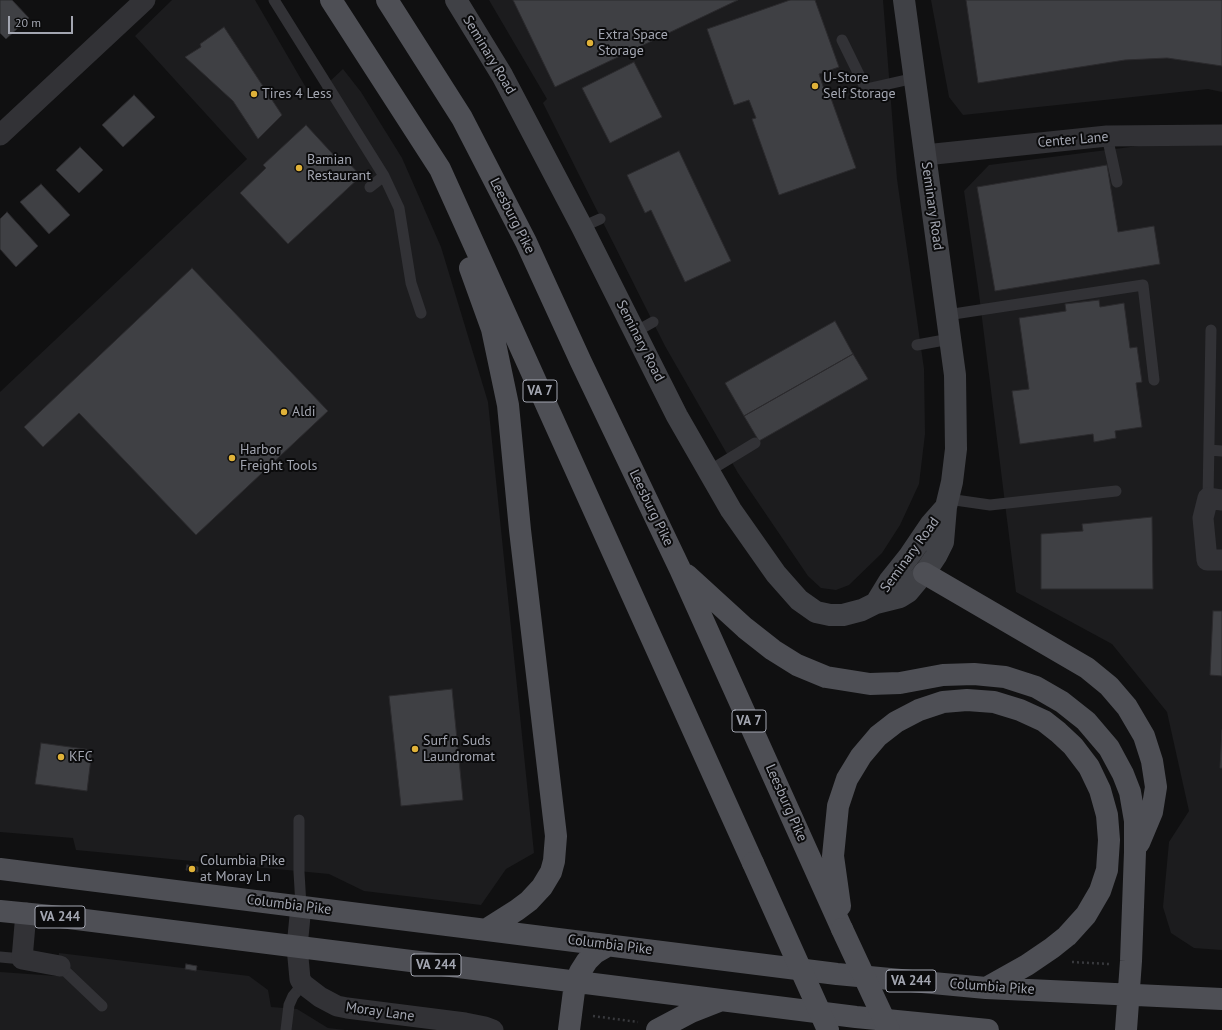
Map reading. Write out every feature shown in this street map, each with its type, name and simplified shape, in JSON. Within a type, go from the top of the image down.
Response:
[{"type":"main road","name":"VA 7","points":[[331,0],[440,169],[828,1030]]},
{"type":"main road","name":"Leesburg Pike","points":[[387,0],[462,118],[526,242],[581,362],[680,569],[889,1030]]},
{"type":"main road","points":[[440,169],[468,264],[492,329],[508,405],[520,530],[556,836],[554,861],[551,872],[542,887],[530,901],[487,929]]},
{"type":"main road","points":[[680,569],[744,628],[773,650],[797,665],[826,677],[870,684],[892,684],[943,675],[974,674],[1005,677],[1036,687],[1062,702],[1086,721],[1109,748],[1123,774],[1130,792],[1135,821],[1129,996],[1126,1030]]},
{"type":"main road","points":[[924,573],[1087,668],[1109,686],[1127,707],[1144,736],[1152,761],[1156,787],[1152,812],[1135,852]]},
{"type":"main road","points":[[842,929],[833,856],[838,806],[847,779],[861,756],[878,736],[896,722],[919,710],[943,702],[967,700],[994,702],[1020,710],[1044,721],[1058,732],[1073,746],[1089,766],[1100,790],[1107,815],[1109,840],[1107,870],[1100,891],[1086,915],[1067,936],[1027,965],[986,988]]},
{"type":"main road","name":"Columbia Pike","points":[[0,869],[837,974],[986,988],[1129,996],[1222,999]]},
{"type":"main road","name":"VA 244","points":[[0,910],[575,983],[856,1017],[988,1030]]},
{"type":"main road","points":[[569,1030],[575,983],[580,972],[587,961],[595,953],[609,945]]},
{"type":"main road","points":[[649,1028],[722,1000]]},
{"type":"street","points":[[0,135],[145,0]]},
{"type":"street","name":"Seminary Road","points":[[456,0],[591,223],[644,327],[677,416],[731,510],[776,574],[804,605],[816,612],[830,616],[843,615],[862,610],[876,603],[896,599],[904,595],[924,573],[936,556],[943,542],[947,503],[952,482],[956,449],[955,375],[904,0]]},
{"type":"street","name":"Center Lane","points":[[925,155],[1107,136],[1222,135]]},
{"type":"street","points":[[1215,499],[1203,518],[1207,560],[1222,560]]},
{"type":"street","name":"Seminary Road","points":[[876,603],[890,580],[910,555],[947,503]]},
{"type":"street","points":[[301,906],[297,947],[300,979],[303,984]]},
{"type":"street","points":[[26,913],[22,959],[60,966]]},
{"type":"street","name":"Moray Lane","points":[[303,984],[320,997],[337,1006],[466,1023],[493,1030]]},
{"type":"lane","points":[[274,0],[384,176],[398,208],[411,283],[421,313]]},
{"type":"lane","points":[[842,40],[866,89],[915,78]]},
{"type":"lane","points":[[1107,136],[1117,182]]},
{"type":"lane","points":[[370,187],[384,176]]},
{"type":"lane","points":[[947,315],[1143,285],[1154,380]]},
{"type":"lane","points":[[1211,330],[1209,450],[1215,499]]},
{"type":"lane","points":[[917,345],[950,339]]},
{"type":"lane","points":[[709,471],[755,443]]},
{"type":"lane","points":[[1209,450],[1222,451]]},
{"type":"lane","points":[[947,503],[990,505],[1116,491]]},
{"type":"lane","points":[[299,820],[299,872],[301,906]]},
{"type":"lane","points":[[0,957],[22,959]]},
{"type":"lane","points":[[60,966],[102,1006]]},
{"type":"lane","points":[[286,1030],[289,1005],[293,996],[303,984]]},
{"type":"path","points":[[1069,961],[1112,964]]},
{"type":"path","points":[[592,1016],[639,1022],[649,1028]]},
{"type":"shaded area","points":[[172,0],[255,0],[312,98],[343,69],[361,92],[402,158],[441,247],[488,402],[534,853],[506,869],[481,905],[364,891],[329,874],[76,850],[73,838],[0,832],[0,392],[247,159],[135,36]]},
{"type":"shaded area","points":[[489,0],[883,0],[897,179],[924,369],[925,434],[919,484],[900,525],[882,553],[849,585],[836,590],[821,588],[808,576],[738,473],[665,346],[543,103],[547,99]]},
{"type":"shaded area","points":[[931,0],[1222,0],[1222,92],[1208,89],[963,115],[949,97]]},
{"type":"shaded area","points":[[1193,139],[1222,145],[1222,950],[1194,948],[1171,933],[1163,907],[1169,842],[1189,811],[1167,712],[1112,644],[1016,592],[979,294],[964,191],[989,165]]},
{"type":"shaded area","points":[[59,953],[249,976],[268,990],[271,1007],[297,1009],[328,1028],[345,1030],[0,1030],[0,972],[56,976]]},
{"type":"building","points":[[0,0],[12,0],[29,18],[6,39],[0,33]]},
{"type":"building","name":"Extra Space Storage","points":[[513,0],[738,0],[555,87]]},
{"type":"building","points":[[790,0],[815,0],[839,67],[819,74],[825,92],[828,90],[856,168],[779,195],[752,119],[756,118],[749,100],[734,105],[707,29]]},
{"type":"building","points":[[966,0],[1222,0],[1222,66],[1167,58],[1125,60],[978,83]]},
{"type":"building","points":[[224,27],[282,115],[258,139],[233,101],[185,57],[201,47],[200,44]]},
{"type":"building","points":[[634,62],[662,117],[610,143],[582,88]]},
{"type":"building","points":[[134,95],[155,117],[123,147],[102,125]]},
{"type":"building","points":[[306,125],[341,163],[345,159],[361,176],[288,244],[240,193],[266,168],[263,165]]},
{"type":"building","points":[[80,147],[103,170],[79,193],[56,170]]},
{"type":"building","points":[[679,151],[731,261],[685,282],[651,210],[645,213],[627,175]]},
{"type":"building","points":[[1107,165],[1118,232],[1154,226],[1160,264],[995,291],[977,187]]},
{"type":"building","points":[[41,184],[70,215],[49,234],[20,202]]},
{"type":"building","points":[[7,212],[38,246],[16,267],[0,249],[0,219]]},
{"type":"building","points":[[192,268],[328,411],[196,535],[79,413],[43,447],[24,427]]},
{"type":"building","points":[[1099,300],[1100,307],[1124,303],[1130,348],[1137,347],[1142,382],[1136,383],[1142,427],[1115,431],[1116,438],[1094,442],[1093,434],[1020,444],[1012,391],[1029,389],[1019,318],[1066,311],[1065,304]]},
{"type":"building","points":[[835,321],[853,354],[744,416],[725,383]]},
{"type":"building","points":[[853,354],[868,379],[759,441],[744,416]]},
{"type":"building","points":[[1152,517],[1153,589],[1041,589],[1041,534],[1083,531],[1082,524]]},
{"type":"building","points":[[1213,611],[1222,611],[1222,676],[1210,675]]},
{"type":"building","points":[[452,689],[463,800],[401,806],[389,696]]},
{"type":"building","points":[[1222,730],[1222,768],[1220,768]]},
{"type":"building","points":[[41,743],[92,750],[87,791],[35,784]]},
{"type":"building","points":[[187,865],[198,867],[198,872],[186,870]]},
{"type":"building","points":[[186,964],[197,966],[196,971],[185,969]]},
{"type":"place","name":"Extra Space Storage","points":[[590,43]]},
{"type":"place","name":"U-Store Self Storage","points":[[815,86]]},
{"type":"place","name":"Tires 4 Less","points":[[254,94]]},
{"type":"place","name":"Bamian Restaurant","points":[[299,168]]},
{"type":"place","name":"Aldi","points":[[284,412]]},
{"type":"place","name":"Harbor Freight Tools","points":[[232,458]]},
{"type":"place","name":"Surf n Suds Laundromat","points":[[415,749]]},
{"type":"place","name":"KFC","points":[[61,757]]},
{"type":"place","name":"Columbia Pike at Moray Ln","points":[[192,869]]}]
